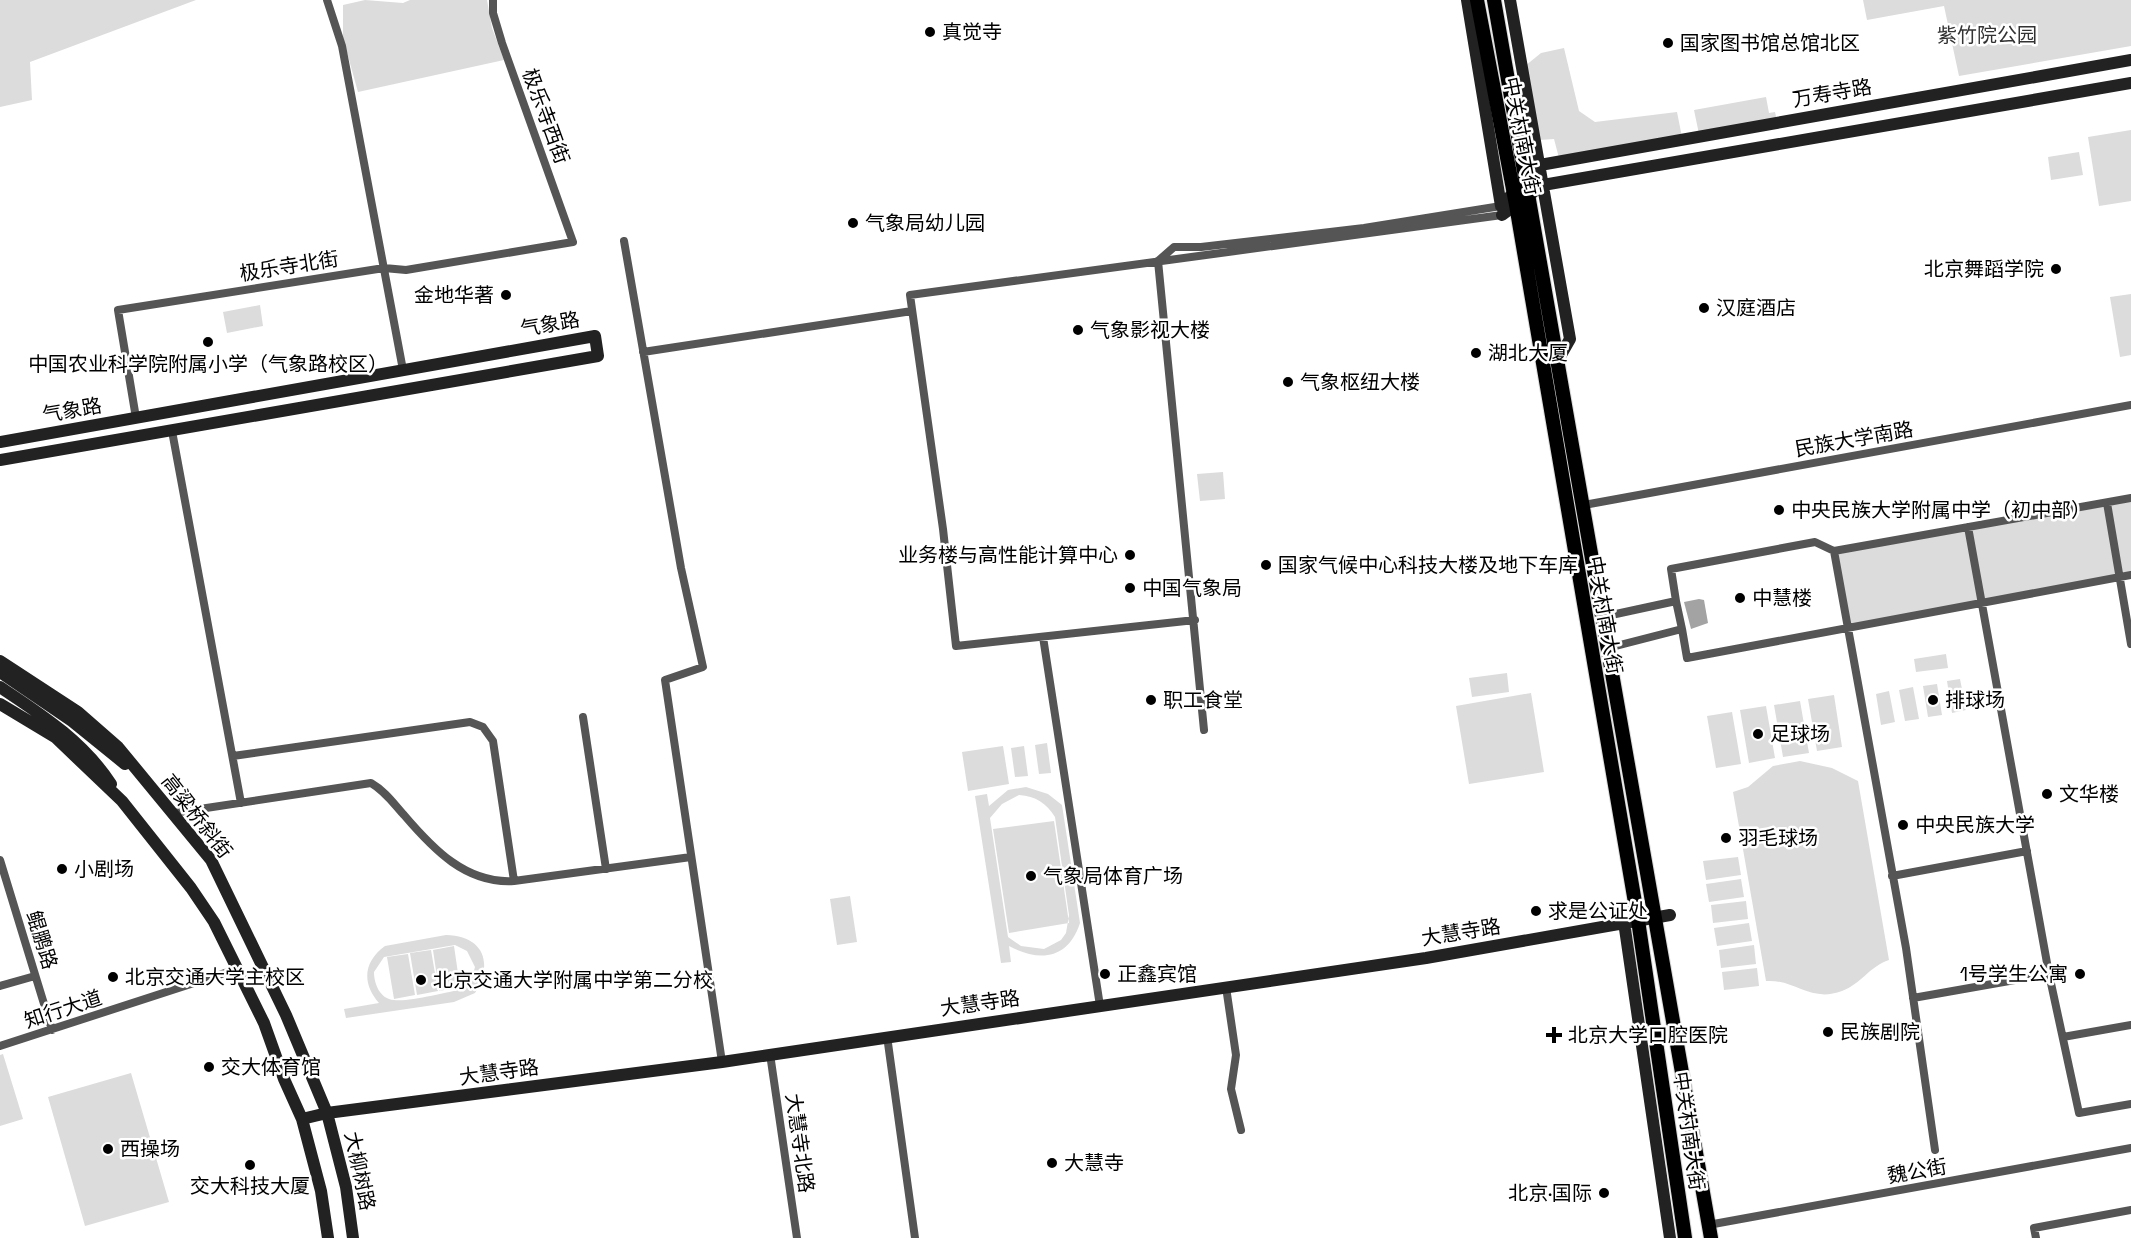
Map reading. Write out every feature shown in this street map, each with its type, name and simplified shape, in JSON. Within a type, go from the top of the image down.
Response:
[{"type":"main road","name":"中关村南大街","points":[[1494,0],[1584,505],[1709,1232]]},
{"type":"main road","name":"中关村南大街","points":[[1474,1],[1514,200],[1685,1238]]},
{"type":"street","points":[[327,0],[342,46],[403,370]]},
{"type":"street","name":"极乐寺西街","points":[[493,0],[493,12],[502,43],[573,242]]},
{"type":"street","name":"中关村南大街","points":[[1510,0],[1570,339],[1558,360]]},
{"type":"street","name":"中关村南大街","points":[[1474,1],[1502,211]]},
{"type":"street","name":"万寿寺路","points":[[1539,165],[2131,60]]},
{"type":"street","name":"万寿寺路","points":[[1543,185],[2131,83]]},
{"type":"street","points":[[1195,620],[956,646],[943,529],[910,295],[1502,211],[1514,200],[1539,165]]},
{"type":"street","points":[[1514,200],[1529,195],[1543,185]]},
{"type":"street","points":[[624,241],[681,568],[704,667],[665,680],[722,1062]]},
{"type":"street","name":"极乐寺北街","points":[[136,418],[118,310],[384,268],[406,270],[573,242]]},
{"type":"street","points":[[1158,261],[1204,730]]},
{"type":"street","points":[[642,352],[912,311]]},
{"type":"street","name":"气象路","points":[[0,442],[595,336],[598,356],[0,460]]},
{"type":"street","points":[[497,353],[500,373]]},
{"type":"street","name":"民族大学南路","points":[[1584,505],[2131,405]]},
{"type":"street","points":[[172,431],[241,802]]},
{"type":"street","points":[[2131,498],[1834,551],[1815,542],[1671,569],[1688,658],[2131,575]]},
{"type":"street","points":[[2107,503],[2131,644]]},
{"type":"street","points":[[1968,527],[2049,974],[2079,1113],[2131,1104]]},
{"type":"street","points":[[1834,551],[1892,876],[1935,1150]]},
{"type":"street","points":[[1602,617],[1676,601]]},
{"type":"street","points":[[1608,648],[1682,628]]},
{"type":"street","points":[[1043,637],[1100,1005]]},
{"type":"street","name":"高粱桥斜街","points":[[0,661],[78,712],[118,747],[211,860],[286,1015],[327,1113]]},
{"type":"street","points":[[0,672],[72,721],[144,780]]},
{"type":"street","points":[[0,687],[61,728],[98,764],[122,801],[191,888],[214,922],[264,1023],[284,1079],[302,1119],[321,1191],[328,1238]]},
{"type":"street","points":[[0,704],[55,737],[122,801]]},
{"type":"street","points":[[583,717],[606,869]]},
{"type":"street","points":[[232,756],[471,722],[483,727],[493,741],[514,882]]},
{"type":"street","points":[[173,813],[371,783],[384,792],[443,858],[494,882],[514,882],[691,857]]},
{"type":"street","points":[[1892,876],[2027,851]]},
{"type":"street","name":"鲲鹏路","points":[[0,860],[3,883],[36,976],[52,1030]]},
{"type":"street","name":"大慧寺路","points":[[302,1119],[327,1113],[722,1062],[1509,945],[1670,915]]},
{"type":"street","name":"中关村南大街","points":[[1631,921],[1671,1238]]},
{"type":"street","name":"知行大道","points":[[0,1046],[237,969]]},
{"type":"street","points":[[1912,998],[2049,974]]},
{"type":"street","points":[[0,986],[36,976]]},
{"type":"street","points":[[1226,987],[1236,1055],[1231,1089],[1240,1130]]},
{"type":"street","points":[[2063,1037],[2131,1025]]},
{"type":"street","points":[[887,1036],[915,1238]]},
{"type":"street","name":"大慧寺北路","points":[[770,1054],[797,1238]]},
{"type":"street","name":"大柳树路","points":[[327,1113],[346,1187],[353,1238]]},
{"type":"street","name":"魏公街","points":[[1709,1232],[2131,1148]]},
{"type":"street","points":[[2036,1238],[2034,1228],[2131,1210]]},
{"type":"green space","points":[[0,0],[196,0],[30,62],[32,100],[0,107]]},
{"type":"green space","points":[[365,0],[403,3],[410,0],[487,0],[492,28],[504,60],[358,92],[343,38],[343,5]]},
{"type":"green space","name":"紫竹院公园","points":[[1863,0],[2131,0],[2131,46],[1959,76],[1944,6],[1867,20]]},
{"type":"green space","points":[[1564,48],[1579,111],[1595,122],[1677,112],[1682,137],[1559,158],[1554,139],[1539,140],[1525,66],[1541,53]]},
{"type":"green space","points":[[1766,97],[1769,113],[1775,112],[1777,121],[1699,134],[1694,110]]},
{"type":"green space","points":[[2131,130],[2131,201],[2099,206],[2088,137]]},
{"type":"green space","points":[[2079,152],[2083,175],[2051,180],[2048,157]]},
{"type":"green space","points":[[2131,294],[2131,355],[2120,357],[2110,297]]},
{"type":"green space","points":[[260,305],[263,326],[227,333],[223,312]]},
{"type":"green space","points":[[1223,472],[1225,499],[1200,501],[1197,474]]},
{"type":"green space","points":[[2131,498],[2131,575],[1848,628],[1834,551]]},
{"type":"green space","name":"排球场","points":[[1946,654],[1948,668],[1916,672],[1914,659]]},
{"type":"green space","points":[[1507,673],[1509,692],[1472,697],[1469,678]]},
{"type":"green space","name":"排球场","points":[[1960,679],[1966,710],[1952,713],[1947,681]]},
{"type":"green space","name":"排球场","points":[[1937,684],[1942,715],[1928,717],[1923,686]]},
{"type":"green space","name":"排球场","points":[[1913,687],[1919,719],[1905,721],[1899,690]]},
{"type":"green space","name":"排球场","points":[[1889,691],[1895,722],[1881,725],[1876,694]]},
{"type":"green space","points":[[1531,693],[1544,772],[1469,784],[1456,706]]},
{"type":"green space","name":"足球场","points":[[1834,695],[1842,747],[1817,751],[1808,699]]},
{"type":"green space","name":"足球场","points":[[1800,701],[1809,753],[1783,757],[1774,705]]},
{"type":"green space","name":"足球场","points":[[1766,706],[1775,758],[1749,763],[1740,710]]},
{"type":"green space","name":"足球场","points":[[1732,712],[1741,764],[1716,768],[1707,716]]},
{"type":"green space","points":[[1047,743],[1051,773],[1039,774],[1035,745]]},
{"type":"green space","points":[[1003,746],[1009,784],[968,791],[962,752]]},
{"type":"green space","points":[[1024,746],[1028,776],[1015,777],[1011,748]]},
{"type":"green space","points":[[1800,761],[1832,768],[1858,781],[1889,960],[1876,966],[1849,988],[1831,994],[1812,993],[1786,983],[1766,981],[1733,792],[1748,787],[1773,766]]},
{"type":"green space","points":[[1026,787],[1048,794],[1062,805],[1080,923],[1075,935],[1060,951],[1041,956],[1009,946],[1011,962],[1001,963],[975,796],[987,794],[989,806],[1008,790]],"holes":[[[1019,795],[1040,801],[1055,817],[1069,915],[1066,933],[1061,940],[1044,949],[1021,946],[1008,937],[990,818],[1002,804]]]},
{"type":"green space","name":"气象局体育广场","points":[[1054,821],[1069,923],[1009,933],[993,829]]},
{"type":"green space","points":[[1738,857],[1741,875],[1706,880],[1703,861]]},
{"type":"green space","points":[[1741,879],[1744,897],[1709,902],[1706,884]]},
{"type":"green space","points":[[850,896],[857,942],[837,945],[830,899]]},
{"type":"green space","points":[[1746,901],[1748,919],[1713,923],[1711,905]]},
{"type":"green space","points":[[1749,923],[1752,941],[1717,946],[1714,928]]},
{"type":"green space","points":[[446,935],[469,940],[481,953],[484,961],[481,982],[475,993],[454,1002],[346,1018],[344,1009],[379,1003],[373,996],[367,973],[372,959],[385,946]],"holes":[[[455,945],[467,951],[475,967],[471,981],[464,989],[394,1000],[385,997],[375,981],[374,972],[384,957]]]},
{"type":"green space","points":[[1754,945],[1756,964],[1721,968],[1719,950]]},
{"type":"green space","points":[[454,946],[460,987],[439,991],[433,950]]},
{"type":"green space","points":[[431,950],[438,991],[417,995],[410,953]]},
{"type":"green space","points":[[408,954],[415,995],[394,999],[387,957]]},
{"type":"green space","points":[[1757,968],[1759,986],[1724,990],[1722,972]]},
{"type":"green space","points":[[3,1054],[23,1119],[0,1126],[0,1055]]},
{"type":"green space","name":"西操场","points":[[131,1073],[169,1202],[85,1226],[48,1097]]},
{"type":"shaded area","points":[[1704,600],[1708,623],[1691,629],[1684,602]]},
{"type":"place","name":"真觉寺","points":[[930,32]]},
{"type":"place","name":"国家图书馆总馆北区","points":[[1668,43]]},
{"type":"place","name":"气象局幼儿园","points":[[853,223]]},
{"type":"place","name":"北京舞蹈学院","points":[[2056,269]]},
{"type":"place","name":"金地华著","points":[[506,295]]},
{"type":"place","name":"汉庭酒店","points":[[1704,308]]},
{"type":"place","name":"气象影视大楼","points":[[1078,330]]},
{"type":"place","name":"中国农业科学院附属小学（气象路校区）","points":[[208,342]]},
{"type":"place","name":"湖北大厦","points":[[1476,353]]},
{"type":"place","name":"气象枢纽大楼","points":[[1288,382]]},
{"type":"place","name":"中央民族大学附属中学（初中部）","points":[[1779,510]]},
{"type":"place","name":"业务楼与高性能计算中心","points":[[1130,555]]},
{"type":"place","name":"国家气候中心科技大楼及地下车库","points":[[1266,565]]},
{"type":"place","name":"中国气象局","points":[[1130,588]]},
{"type":"place","name":"中慧楼","points":[[1740,598]]},
{"type":"place","name":"职工食堂","points":[[1151,700]]},
{"type":"place","name":"排球场","points":[[1933,700]]},
{"type":"place","name":"足球场","points":[[1758,734]]},
{"type":"place","name":"文华楼","points":[[2047,794]]},
{"type":"place","name":"中央民族大学","points":[[1903,825]]},
{"type":"place","name":"羽毛球场","points":[[1726,838]]},
{"type":"place","name":"小剧场","points":[[62,869]]},
{"type":"place","name":"气象局体育广场","points":[[1031,876]]},
{"type":"place","name":"求是公证处","points":[[1536,911]]},
{"type":"place","name":"正鑫宾馆","points":[[1105,974]]},
{"type":"place","name":"1号学生公寓","points":[[2080,974]]},
{"type":"place","name":"北京交通大学主校区","points":[[113,977]]},
{"type":"place","name":"北京交通大学附属中学第二分校","points":[[421,980]]},
{"type":"place","name":"民族剧院","points":[[1828,1032]]},
{"type":"place","name":"北京大学口腔医院","points":[[1554,1035]]},
{"type":"place","name":"交大体育馆","points":[[209,1067]]},
{"type":"place","name":"西操场","points":[[108,1149]]},
{"type":"place","name":"大慧寺","points":[[1052,1163]]},
{"type":"place","name":"交大科技大厦","points":[[250,1165]]},
{"type":"place","name":"北京·国际","points":[[1604,1193]]}]
